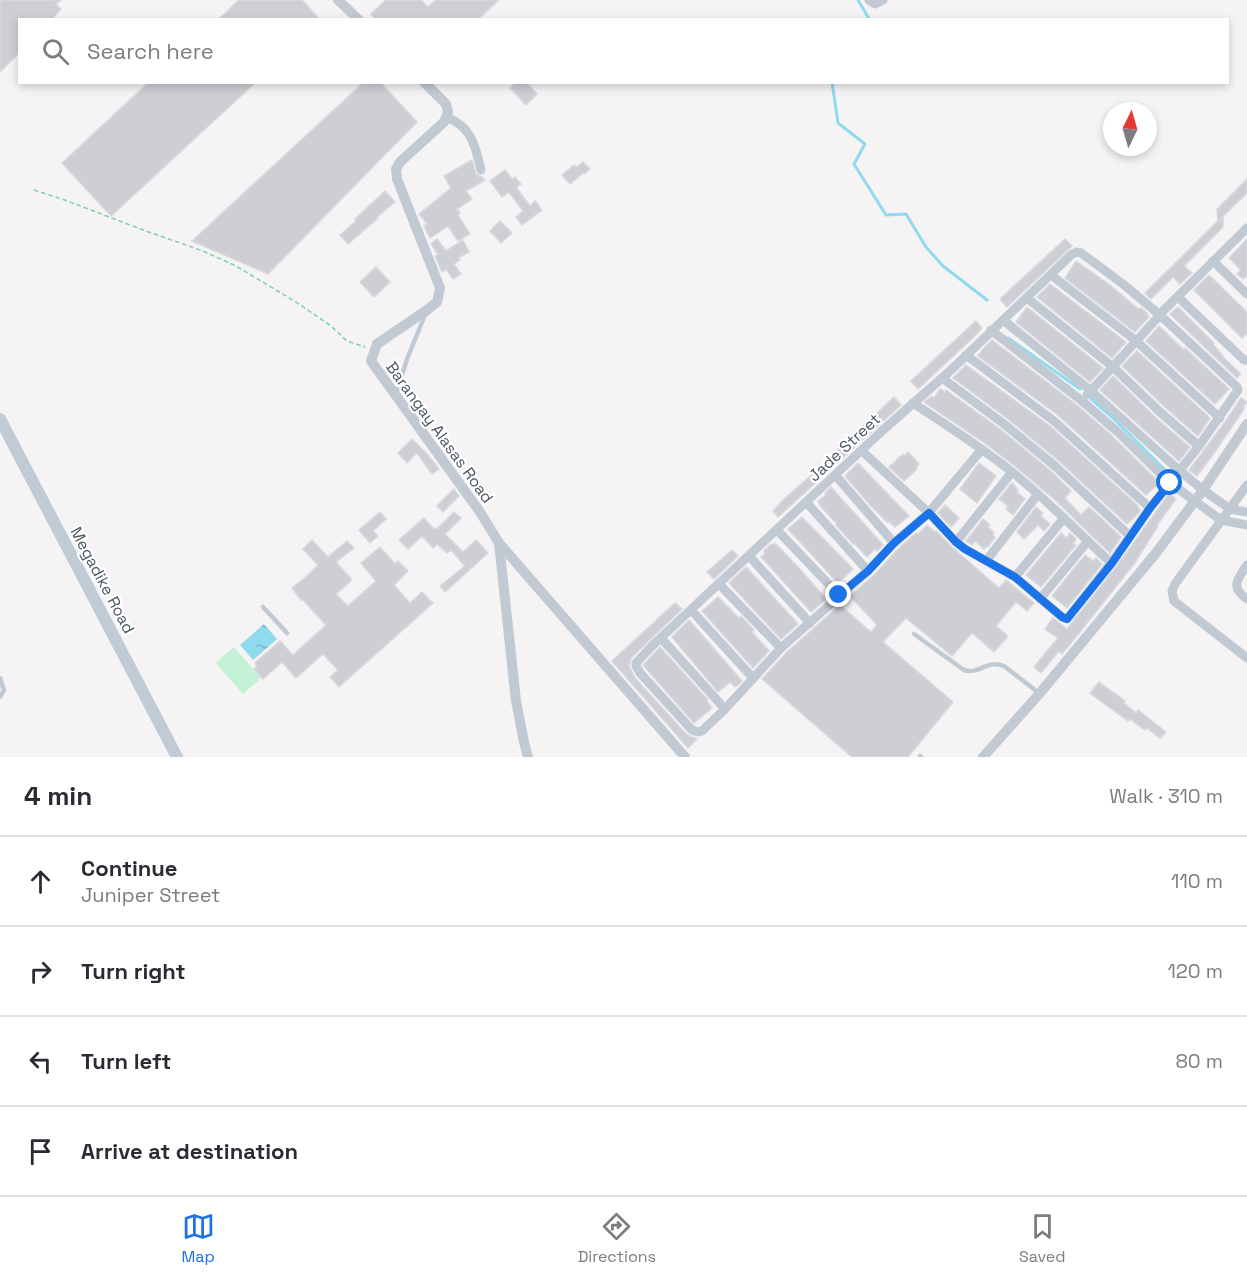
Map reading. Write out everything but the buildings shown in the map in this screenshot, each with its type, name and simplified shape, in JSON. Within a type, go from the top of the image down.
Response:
[{"type":"main road","name":"Megadike Road","points":[[0,419],[177,757]]},
{"type":"street","points":[[338,0],[357,18]]},
{"type":"street","points":[[868,0],[875,4],[883,0]]},
{"type":"street","points":[[426,84],[446,104],[448,112],[446,117],[463,126],[475,145],[481,170]]},
{"type":"street","name":"Barangay Alasas Road","points":[[446,117],[444,122],[400,162],[396,170],[397,179],[440,288],[437,302],[377,344],[370,361],[480,512],[499,543],[685,757]]},
{"type":"street","points":[[1082,401],[1135,340],[1247,228]]},
{"type":"street","name":"Jade Street","points":[[725,709],[702,731],[694,732],[636,666],[636,663],[1071,255],[1076,252],[1081,253],[1161,313]]},
{"type":"street","points":[[1213,261],[1247,294]]},
{"type":"street","points":[[1051,275],[1135,340],[1220,418]]},
{"type":"street","points":[[1178,297],[1244,360],[1247,360]]},
{"type":"street","points":[[1027,298],[1113,367],[1199,446]]},
{"type":"street","points":[[862,451],[929,513],[956,542],[1015,577],[1067,619],[1112,563],[1150,508],[1220,418],[1238,390],[1161,313]]},
{"type":"street","points":[[1003,320],[1090,391],[1203,490],[1230,508],[1247,512]]},
{"type":"street","points":[[992,330],[1082,401],[1119,433],[1170,483],[1194,502],[1221,520],[1247,525]]},
{"type":"street","points":[[966,355],[1054,421],[1150,508]]},
{"type":"street","points":[[942,378],[1004,423],[1055,466],[1130,536]]},
{"type":"street","points":[[913,403],[1012,472],[1112,563]]},
{"type":"street","points":[[983,757],[1040,693],[1156,553],[1203,490],[1247,424]]},
{"type":"street","points":[[661,638],[725,709],[781,648],[929,513],[982,449]]},
{"type":"street","points":[[956,542],[1012,472]]},
{"type":"street","points":[[836,476],[894,543]]},
{"type":"street","points":[[1247,485],[1172,591],[1174,601],[1247,658]]},
{"type":"street","points":[[986,561],[1038,494]]},
{"type":"street","points":[[807,503],[868,571]]},
{"type":"street","points":[[1015,577],[1064,518]]},
{"type":"street","points":[[777,530],[839,595]]},
{"type":"street","points":[[1040,599],[1088,542]]},
{"type":"street","points":[[499,543],[516,701],[528,757]]},
{"type":"street","points":[[749,556],[810,623]]},
{"type":"street","points":[[1247,566],[1236,588],[1239,594],[1247,599]]},
{"type":"street","points":[[719,584],[781,648]]},
{"type":"street","points":[[691,610],[753,678]]},
{"type":"lane","points":[[396,396],[406,359],[427,310]]},
{"type":"lane","points":[[263,607],[287,633]]},
{"type":"lane","points":[[914,634],[964,670],[973,672],[993,663],[999,664],[1040,693]]},
{"type":"lane","points":[[0,678],[4,690],[0,697]]},
{"type":"path","points":[[34,190],[219,258],[296,302],[331,326],[347,341],[374,351]]},
{"type":"green space","points":[[234,647],[261,678],[243,694],[216,663]]},
{"type":"water","points":[[264,624],[277,639],[253,660],[240,645]]},
{"type":"waterway","points":[[858,0],[868,18]]},
{"type":"waterway","points":[[832,84],[838,123],[865,144],[854,164],[886,215],[906,214],[926,247],[943,266],[987,300]]},
{"type":"waterway","points":[[1008,338],[1080,389]]},
{"type":"waterway","points":[[1089,397],[1168,473]]},
{"type":"route","points":[[839,595],[854,584],[894,543],[929,513],[965,549],[1015,577],[1067,619],[1112,563],[1170,483]]}]
